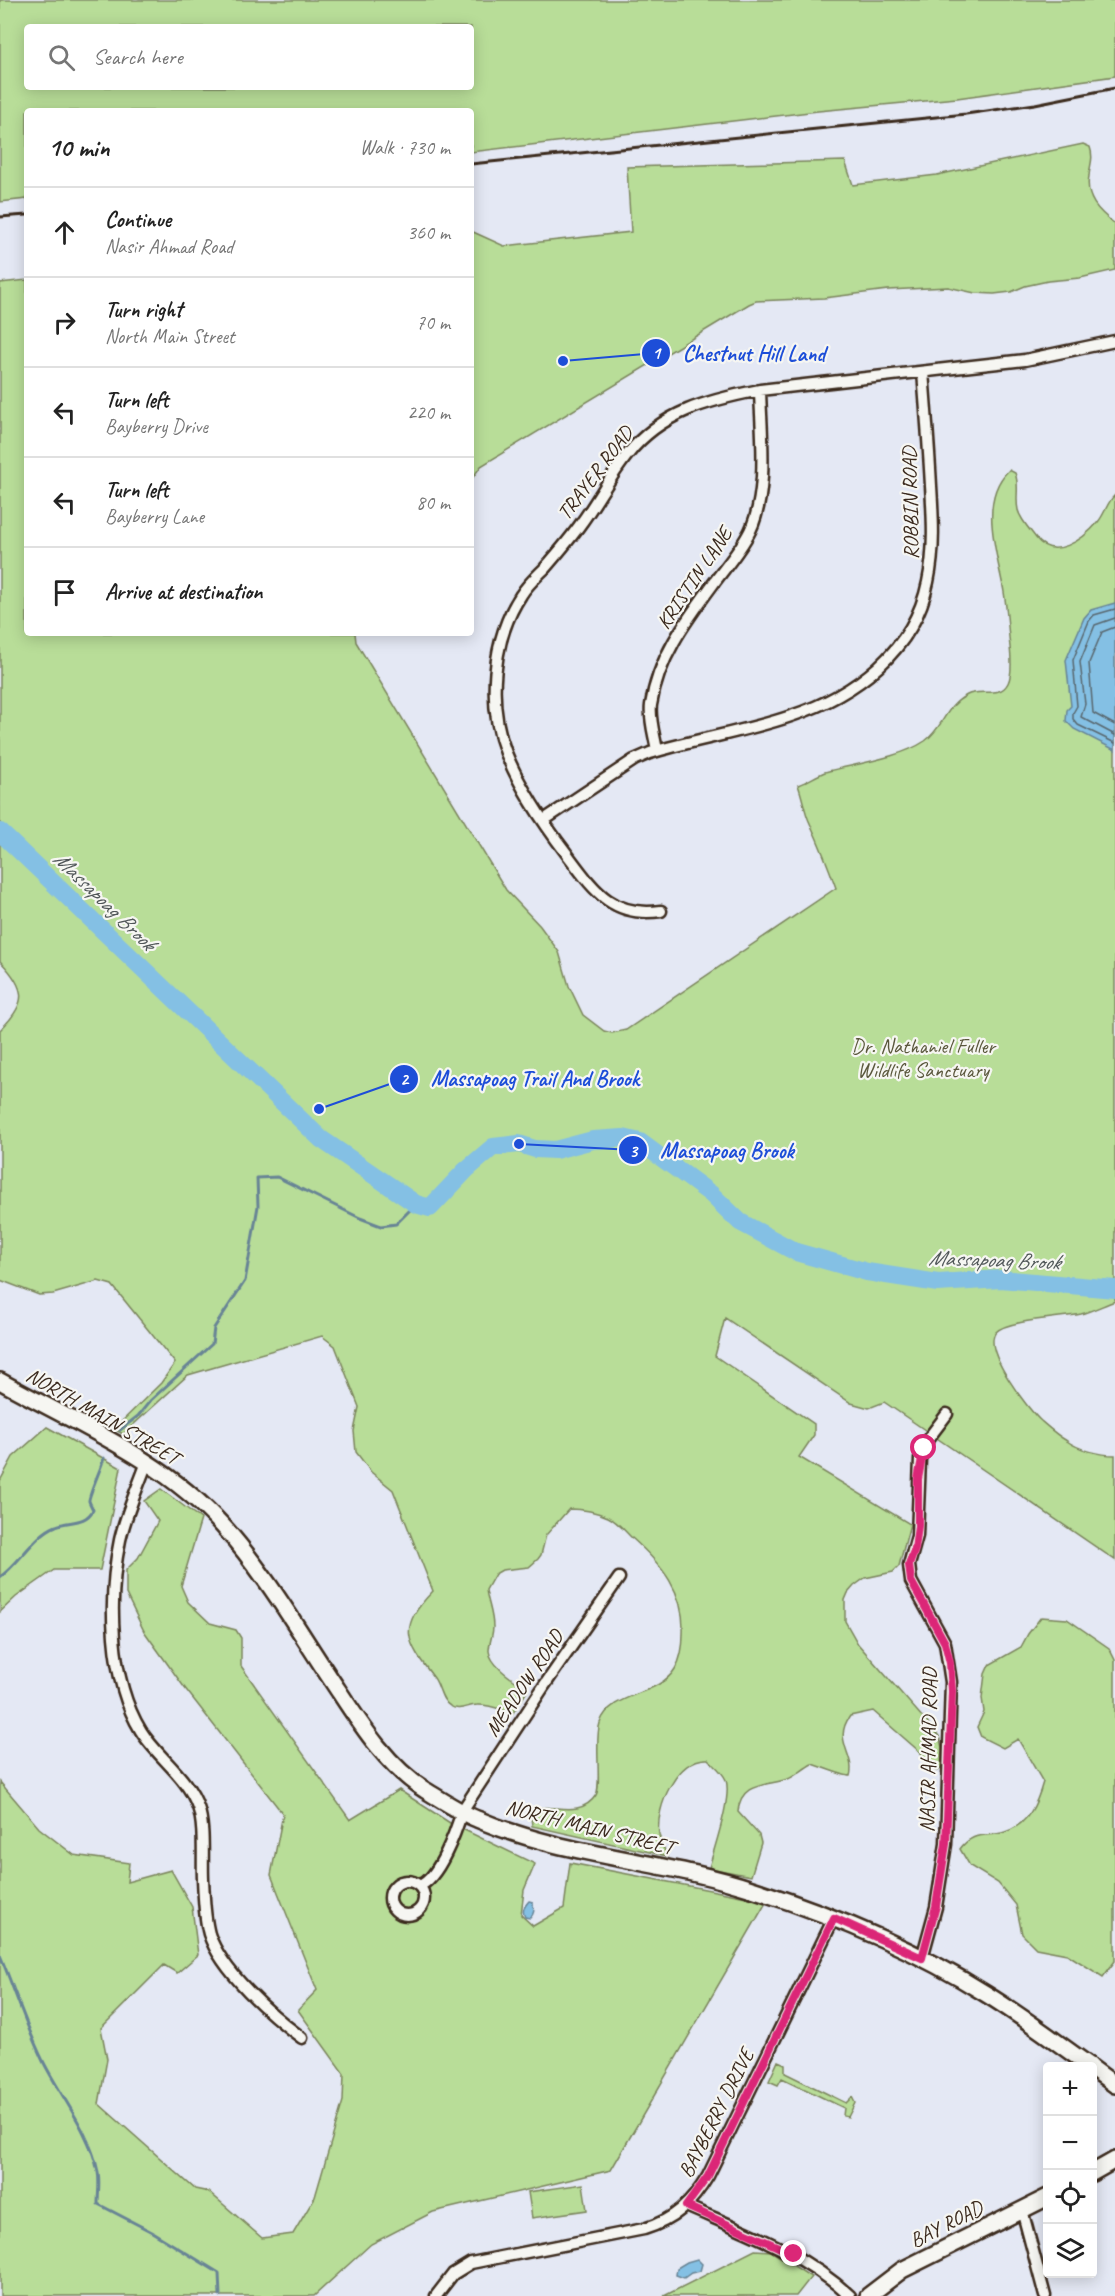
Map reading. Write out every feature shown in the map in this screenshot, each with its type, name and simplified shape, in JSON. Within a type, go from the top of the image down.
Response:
[{"type":"main road","name":"NORTH MAIN STREET","points":[[1,1383],[147,1462],[192,1495],[230,1534],[256,1567],[357,1719],[401,1771],[421,1787],[482,1821],[557,1845],[720,1880],[754,1889],[834,1918],[922,1958],[986,1994],[1084,2062]]},
{"type":"main road","name":"NORTH MAIN STREET","points":[[1097,2072],[1115,2085]]},
{"type":"main road","points":[[1096,2170],[1115,2160]]},
{"type":"main road","name":"BAY ROAD","points":[[868,2296],[902,2270],[1043,2199]]},
{"type":"street","name":"TRAYER ROAD","points":[[661,911],[647,913],[627,911],[608,902],[590,884],[544,820],[516,775],[505,751],[499,726],[495,689],[502,635],[513,609],[522,593],[573,535],[627,454],[667,418],[705,402],[760,390],[1025,360],[1115,341]]},
{"type":"street","name":"ROBBIN ROAD","points":[[544,820],[634,760],[657,750],[790,717],[844,694],[862,682],[902,640],[928,584],[933,555],[923,372]]},
{"type":"street","name":"KRISTIN LANE","points":[[657,750],[651,706],[660,668],[689,618],[738,552],[750,530],[758,506],[762,451],[760,390]]},
{"type":"street","name":"NASIR AHMAD ROAD","points":[[922,1958],[936,1906],[946,1844],[951,1682],[945,1643],[911,1581],[909,1565],[917,1536],[918,1479],[921,1456],[928,1439],[947,1414]]},
{"type":"street","points":[[147,1462],[126,1520],[115,1579],[115,1630],[121,1683],[140,1730],[188,1789],[197,1805],[200,1820],[205,1911],[213,1944],[249,1990],[275,2016],[302,2037]]},
{"type":"street","name":"MEADOW ROAD","points":[[419,1886],[434,1876],[462,1811],[544,1686],[619,1578]]},
{"type":"street","name":"BAYBERRY DRIVE","points":[[436,2296],[453,2274],[471,2263],[644,2229],[670,2219],[686,2206],[708,2176],[834,1918]]},
{"type":"street","points":[[686,2206],[794,2254],[828,2277],[850,2296]]},
{"type":"street","points":[[1022,2210],[1045,2296]]},
{"type":"green space","points":[[0,0],[1115,0],[1115,76],[957,98],[818,111],[474,152],[474,108],[24,108],[24,199],[0,202]]},
{"type":"green space","points":[[1083,144],[1090,147],[1092,158],[1089,191],[1098,209],[1115,224],[1115,270],[1080,278],[1048,281],[1011,292],[994,294],[975,293],[948,287],[888,290],[824,298],[756,301],[481,466],[474,476],[474,232],[504,246],[631,232],[627,167],[845,161],[853,185],[937,175]]},
{"type":"green space","name":"Dr. Nathaniel Fuller Wildlife Sanctuary","points":[[24,280],[24,636],[355,636],[356,642],[506,890],[540,926],[559,952],[569,986],[583,1015],[604,1031],[612,1033],[626,1030],[836,888],[808,818],[798,785],[825,772],[890,756],[915,747],[936,730],[959,700],[972,693],[1000,691],[1008,683],[1011,670],[1010,651],[1005,599],[992,529],[992,512],[999,482],[1009,470],[1015,473],[1017,505],[1021,517],[1036,538],[1043,545],[1051,548],[1068,545],[1092,529],[1115,495],[1115,1301],[1081,1314],[1011,1325],[996,1332],[993,1340],[1000,1364],[1008,1378],[1041,1421],[1060,1437],[1078,1447],[1097,1453],[1115,1455],[1115,1560],[884,1402],[869,1408],[851,1403],[725,1318],[715,1356],[814,1424],[814,1435],[799,1457],[910,1524],[899,1566],[893,1572],[865,1578],[854,1586],[845,1600],[845,1621],[858,1644],[939,1736],[942,1747],[941,1769],[936,1771],[920,1752],[873,1711],[850,1716],[843,1733],[850,1761],[850,1776],[812,1764],[791,1778],[756,1787],[744,1795],[738,1812],[759,1835],[761,1843],[751,1876],[709,1868],[725,1810],[727,1788],[723,1774],[708,1759],[687,1766],[670,1786],[659,1823],[660,1839],[667,1856],[532,1826],[531,1816],[537,1809],[582,1807],[596,1795],[598,1790],[598,1731],[606,1713],[624,1699],[658,1685],[675,1669],[680,1656],[683,1619],[676,1592],[653,1558],[615,1521],[594,1512],[569,1509],[546,1535],[541,1555],[529,1567],[502,1570],[495,1574],[486,1590],[493,1622],[489,1651],[499,1668],[528,1690],[513,1713],[482,1705],[453,1708],[445,1701],[436,1681],[412,1644],[410,1625],[414,1615],[433,1591],[393,1490],[371,1472],[356,1452],[354,1431],[359,1407],[335,1346],[322,1336],[188,1375],[123,1434],[114,1429],[161,1383],[175,1363],[112,1285],[98,1281],[53,1294],[39,1295],[0,1280],[0,1030],[16,1012],[21,996],[15,980],[0,961],[0,283]]},
{"type":"green space","points":[[47,1427],[121,1468],[100,1570],[54,1570],[16,1597],[0,1612],[0,1481],[13,1457]]},
{"type":"green space","points":[[161,1489],[201,1519],[181,1586],[188,1602],[210,1623],[236,1630],[241,1638],[241,1666],[350,1820],[399,1790],[450,1823],[535,1864],[524,1890],[521,1915],[533,1926],[564,1908],[570,1863],[767,1901],[611,2170],[433,2212],[371,2244],[314,2296],[0,2296],[0,1782],[39,1828],[74,1855],[129,1863],[127,1882],[171,1870],[192,1907],[198,1955],[177,1973],[164,1965],[101,2028],[107,2059],[99,2104],[195,2189],[209,2192],[262,2238],[293,2234],[315,2197],[343,2101],[344,2074],[298,2010],[317,1990],[271,1875],[283,1814],[184,1687],[144,1631],[126,1594],[126,1570],[138,1558],[158,1521],[144,1501]]},
{"type":"green space","points":[[1041,1617],[1067,1619],[1109,1648],[1115,1660],[1115,1961],[1103,1977],[1067,1954],[1036,1948],[1022,1934],[1016,1905],[998,1883],[970,1866],[960,1849],[970,1839],[1005,1832],[1020,1824],[1031,1812],[1041,1790],[1043,1782],[1018,1739],[1003,1748],[981,1737],[977,1727],[984,1712],[982,1698],[985,1674],[989,1665],[1021,1647]]},
{"type":"green space","points":[[778,2061],[785,2064],[785,2073],[846,2103],[852,2097],[855,2103],[848,2117],[843,2116],[844,2108],[782,2078],[778,2085],[769,2081]]},
{"type":"green space","points":[[583,2184],[587,2210],[532,2218],[528,2192]]},
{"type":"green space","points":[[755,2250],[771,2251],[811,2277],[796,2296],[664,2296]]},
{"type":"water","points":[[1115,603],[1115,750],[1074,729],[1066,721],[1067,710],[1071,706],[1066,660],[1084,618],[1091,610]]},
{"type":"water","points":[[529,1901],[533,1902],[534,1910],[530,1918],[525,1917],[523,1912]]},
{"type":"water","points":[[697,2259],[702,2264],[700,2271],[684,2278],[676,2275],[677,2268]]},
{"type":"waterway","name":"Massapoag Brook","points":[[0,832],[321,1139],[416,1204],[430,1208],[466,1170],[493,1147],[519,1144],[535,1149],[555,1150],[593,1140],[623,1138],[640,1142],[711,1194],[740,1222],[796,1252],[867,1272],[938,1283],[1001,1279],[1115,1289]]},
{"type":"waterway","points":[[120,1430],[138,1416],[151,1400],[212,1344],[214,1328],[245,1281],[258,1206],[257,1178],[277,1177],[381,1226],[396,1224],[416,1204]]},
{"type":"waterway","points":[[0,1577],[48,1530],[90,1515],[93,1510],[89,1498],[104,1458]]},
{"type":"waterway","points":[[0,1955],[43,2061],[89,2143],[98,2172],[98,2204],[152,2232],[219,2273],[220,2296]]},
{"type":"railway","points":[[474,164],[966,114],[1035,104],[1115,88]]},
{"type":"railway","points":[[0,217],[24,215]]},
{"type":"place","name":"Chestnut Hill Land","points":[[563,361]]},
{"type":"place","name":"Massapoag Trail And Brook","points":[[319,1109]]},
{"type":"place","name":"Massapoag Brook","points":[[519,1144]]},
{"type":"route","points":[[794,2254],[686,2206],[708,2176],[834,1918],[922,1958],[936,1906],[946,1844],[952,1691],[950,1663],[945,1643],[916,1592],[911,1581],[909,1565],[915,1549],[918,1526],[918,1479],[920,1459],[924,1448]]}]
